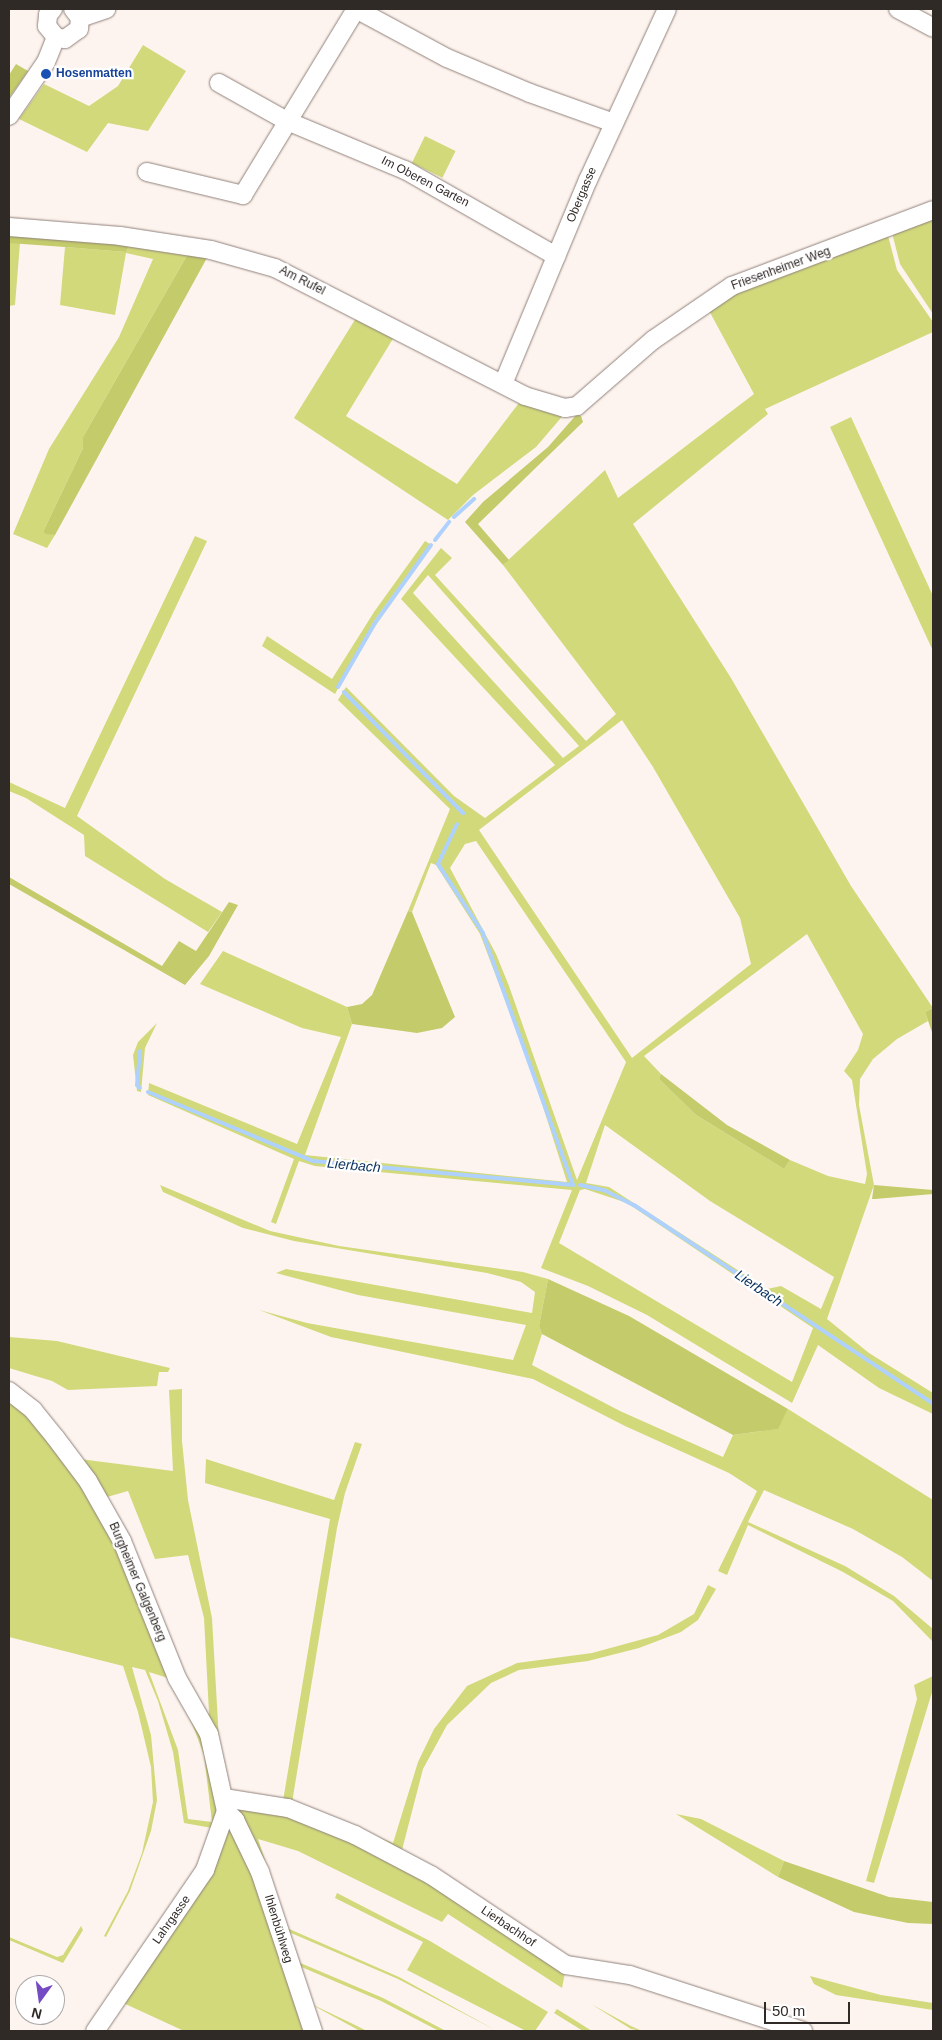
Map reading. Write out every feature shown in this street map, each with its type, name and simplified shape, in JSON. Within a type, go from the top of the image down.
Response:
[{"type":"street","points":[[53,9],[48,16],[47,26],[56,37],[65,39],[74,35],[77,13],[106,9]]},
{"type":"street","points":[[147,172],[243,194],[356,9],[447,58],[530,93],[614,123]]},
{"type":"street","name":"Obergasse","points":[[503,384],[614,123],[667,9]]},
{"type":"street","points":[[898,9],[933,28]]},
{"type":"street","points":[[9,116],[43,66],[56,37]]},
{"type":"street","name":"Im Oberen Garten","points":[[219,83],[287,121],[405,170],[556,256]]},
{"type":"street","name":"Friesenheimer Weg","points":[[572,408],[653,340],[732,286],[933,210]]},
{"type":"street","name":"Am Rufel","points":[[9,228],[120,236],[211,250],[275,268],[525,396],[572,408]]},
{"type":"street","name":"Burgheimer Galgenberg","points":[[9,1391],[33,1410],[56,1437],[104,1506],[122,1540],[177,1678],[209,1734],[225,1804]]},
{"type":"street","name":"Lahrgasse","points":[[95,2031],[206,1870],[220,1830],[225,1804]]},
{"type":"street","name":"Ihlenbühlweg","points":[[225,1804],[260,1872],[312,2031]]},
{"type":"street","name":"Lierbachhof","points":[[225,1804],[288,1808],[355,1834],[431,1875],[566,1964],[630,1975],[803,2031]]},
{"type":"street","points":[[220,1830],[238,1830]]},
{"type":"green space","points":[[143,45],[186,71],[148,131],[108,123],[87,152],[19,119],[44,84],[89,106],[118,86]]},
{"type":"green space","points":[[16,64],[28,71],[9,98],[9,75]]},
{"type":"green space","points":[[425,136],[456,151],[442,178],[412,163]]},
{"type":"green space","points":[[933,209],[933,314],[900,264],[890,225]]},
{"type":"green space","points":[[886,228],[897,270],[933,322],[933,332],[765,409],[768,414],[633,524],[731,678],[851,886],[933,1008],[925,1012],[928,1021],[897,1039],[873,1059],[860,1079],[859,1105],[874,1185],[827,1319],[869,1353],[933,1393],[933,1414],[879,1388],[818,1345],[792,1403],[647,1315],[588,1286],[541,1268],[572,1190],[315,1166],[299,1161],[276,1224],[271,1222],[294,1159],[148,1095],[149,1083],[297,1144],[341,1037],[302,1028],[200,984],[223,951],[347,1007],[352,1024],[305,1155],[567,1182],[529,1063],[480,934],[436,865],[431,863],[412,912],[408,911],[450,809],[338,700],[346,687],[454,796],[485,818],[555,765],[401,599],[441,548],[452,558],[435,575],[586,741],[616,714],[503,565],[605,470],[618,498],[754,394],[706,305]],"holes":[[[428,575],[579,746],[563,758],[413,593]],[[622,720],[653,767],[740,918],[751,964],[632,1058],[479,830]],[[476,841],[626,1062],[577,1180],[496,954],[450,868],[465,844]],[[807,934],[863,1034],[858,1050],[844,1071],[852,1080],[867,1174],[865,1184],[828,1176],[790,1160],[784,1169],[696,1115],[659,1079],[661,1074],[644,1056]],[[605,1125],[710,1201],[834,1277],[821,1309],[781,1286],[767,1289],[609,1187],[586,1183]],[[585,1189],[627,1203],[813,1328],[792,1382],[559,1243],[580,1190]]]},
{"type":"green space","points":[[9,231],[131,242],[126,252],[9,243]]},
{"type":"green space","points":[[131,242],[189,252],[83,437],[83,448],[43,532],[55,535],[47,548],[13,534],[49,449],[119,337],[153,259],[126,253],[115,315],[60,305],[65,247],[126,252]]},
{"type":"green space","points":[[9,243],[20,243],[15,305],[9,306]]},
{"type":"green space","points":[[189,252],[208,256],[55,535],[46,534],[43,532],[83,448],[83,437]]},
{"type":"green space","points":[[356,318],[394,337],[346,416],[457,484],[522,399],[566,412],[536,447],[473,495],[448,520],[294,418]]},
{"type":"green space","points":[[577,414],[581,416],[583,422],[478,524],[509,560],[503,565],[465,522],[483,502],[548,447]]},
{"type":"green space","points":[[851,417],[933,596],[933,651],[830,427]]},
{"type":"green space","points":[[195,536],[207,541],[77,816],[165,879],[222,912],[208,932],[85,856],[84,835],[26,798],[9,791],[9,782],[65,808]]},
{"type":"green space","points":[[425,541],[430,544],[374,621],[335,694],[262,646],[267,636],[332,679],[374,612]]},
{"type":"green space","points":[[9,877],[162,966],[179,941],[196,951],[229,902],[238,905],[209,956],[185,985],[9,884]]},
{"type":"green space","points":[[408,911],[412,912],[455,1017],[442,1028],[417,1033],[352,1024],[347,1007],[362,1004],[372,995]]},
{"type":"green space","points":[[933,1008],[933,1035],[925,1012]]},
{"type":"green space","points":[[157,1023],[145,1048],[141,1092],[137,1091],[133,1055],[138,1042]]},
{"type":"green space","points":[[661,1074],[727,1125],[790,1160],[784,1169],[696,1115],[659,1079]]},
{"type":"green space","points":[[160,1185],[270,1231],[339,1246],[523,1272],[548,1279],[539,1326],[542,1334],[532,1365],[620,1411],[723,1457],[733,1435],[777,1429],[788,1409],[933,1500],[933,1581],[902,1557],[853,1529],[764,1490],[748,1522],[845,1566],[894,1596],[933,1629],[933,1642],[893,1601],[843,1572],[748,1525],[727,1575],[718,1571],[757,1491],[729,1473],[625,1426],[533,1379],[331,1337],[259,1310],[307,1323],[513,1360],[526,1325],[358,1295],[276,1273],[286,1269],[532,1313],[535,1292],[521,1282],[487,1273],[294,1241],[243,1228],[163,1192]]},
{"type":"green space","points":[[874,1185],[933,1190],[933,1194],[872,1199]]},
{"type":"green space","points":[[548,1279],[629,1316],[788,1409],[778,1429],[733,1435],[542,1334],[539,1326]]},
{"type":"green space","points":[[9,1337],[57,1341],[170,1368],[168,1372],[159,1372],[157,1386],[68,1390],[52,1381],[9,1368]]},
{"type":"green space","points":[[9,1384],[80,1459],[173,1471],[169,1390],[182,1389],[182,1441],[188,1500],[212,1618],[220,1758],[231,1790],[283,1801],[330,1519],[205,1483],[206,1459],[334,1500],[355,1442],[362,1444],[345,1493],[337,1528],[292,1803],[393,1843],[418,1762],[434,1729],[467,1686],[517,1663],[592,1653],[658,1635],[694,1614],[708,1585],[716,1589],[698,1620],[681,1632],[639,1648],[588,1661],[519,1670],[491,1683],[447,1725],[423,1769],[402,1850],[565,1973],[562,1988],[448,1914],[442,1922],[298,1851],[258,1839],[265,1860],[251,1864],[307,2031],[184,2031],[121,2002],[198,1874],[212,1828],[184,1823],[173,1752],[158,1701],[145,1670],[132,1667],[151,1735],[157,1800],[151,1831],[130,1891],[106,1937],[104,1936],[128,1891],[142,1853],[153,1802],[151,1767],[138,1712],[123,1666],[9,1637]],"holes":[[[128,1491],[155,1559],[188,1555],[204,1618],[209,1713],[206,1717],[182,1674],[107,1497]],[[149,1672],[171,1679],[193,1726],[204,1755],[212,1822],[188,1819],[178,1750]]]},
{"type":"green space","points":[[933,1676],[933,1689],[874,1883],[866,1881],[917,1699],[914,1685]]},
{"type":"green space","points":[[676,1814],[701,1819],[784,1861],[778,1877]]},
{"type":"green space","points":[[784,1861],[889,1897],[933,1902],[933,1924],[908,1923],[854,1912],[778,1877]]},
{"type":"green space","points":[[337,1893],[430,1941],[548,2012],[535,2031],[526,2031],[407,1970],[423,1942],[335,1898]]},
{"type":"green space","points":[[81,1926],[83,1930],[63,1963],[9,1940],[9,1937],[57,1957],[63,1955]]},
{"type":"green space","points":[[287,1928],[399,1977],[497,2031],[398,1979],[284,1930]]},
{"type":"green space","points":[[291,1959],[383,1998],[446,2031],[439,2031],[381,2001],[292,1963]]},
{"type":"green space","points":[[810,1976],[881,1995],[933,2003],[933,2010],[836,1995],[814,1984]]},
{"type":"green space","points":[[305,2001],[353,2024],[367,2031],[360,2031]]},
{"type":"green space","points":[[591,2004],[631,2026],[642,2031],[631,2029]]},
{"type":"green space","points":[[557,2009],[592,2031],[583,2031],[554,2013]]},
{"type":"waterway","points":[[454,517],[474,499]]},
{"type":"waterway","points":[[435,540],[449,522]]},
{"type":"waterway","points":[[338,687],[375,623],[431,545]]},
{"type":"waterway","points":[[344,692],[463,813]]},
{"type":"waterway","name":"Lierbach","points":[[148,1092],[313,1161],[573,1185],[483,933],[438,864],[457,824]]},
{"type":"waterway","name":"Lierbach","points":[[140,1051],[137,1085],[140,1088]]},
{"type":"waterway","name":"Lierbach","points":[[580,1185],[604,1190],[634,1205],[933,1404]]},
{"type":"place","name":"Hosenmatten","points":[[46,74]]}]
